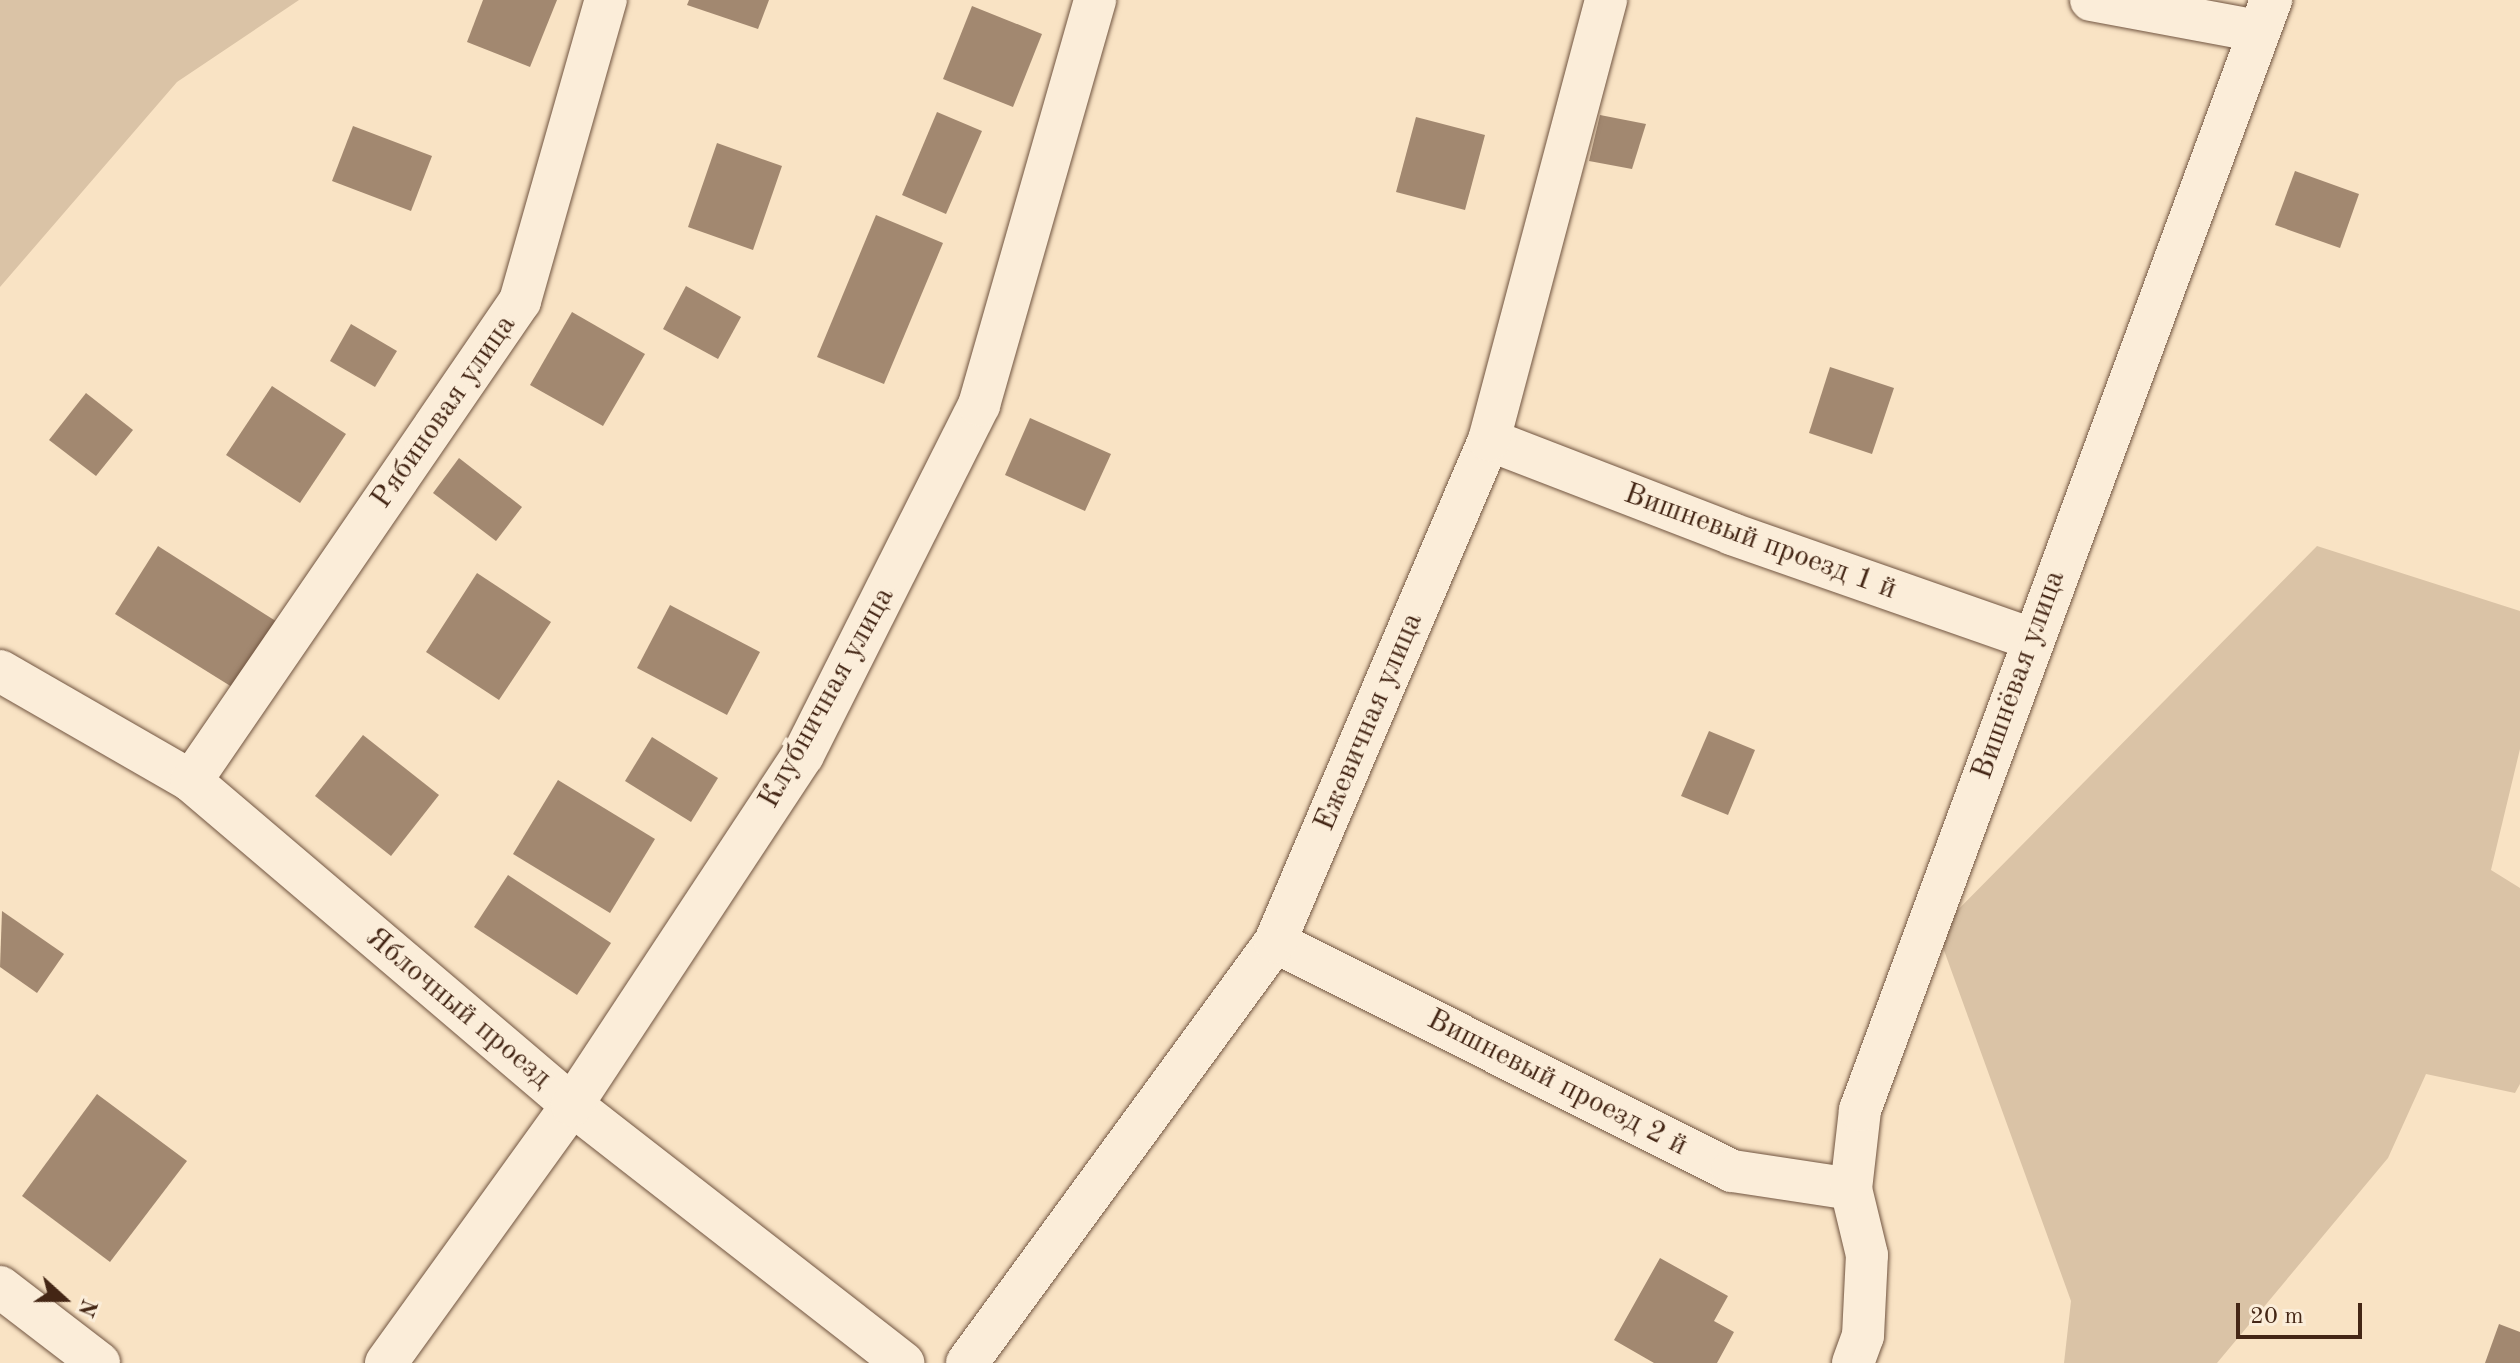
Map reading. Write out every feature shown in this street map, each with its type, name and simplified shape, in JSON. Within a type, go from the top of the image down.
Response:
[{"type":"street","name":"Рябиновая улица","points":[[191,781],[520,301],[606,0]]},
{"type":"street","name":"Клубничная улица","points":[[386,1363],[572,1105],[803,755],[979,405],[1095,0]]},
{"type":"street","name":"Ежевичная улица","points":[[967,1363],[1275,942],[1489,440],[1606,0]]},
{"type":"street","points":[[2091,0],[2264,16]]},
{"type":"street","name":"Вишнёвая улица","points":[[1853,1363],[1863,1336],[1867,1255],[1851,1189],[1860,1110],[2031,639],[2264,16]]},
{"type":"street","name":"Вишневый проезд 1 й","points":[[1489,440],[1732,534],[2031,639]]},
{"type":"street","name":"Яблочный проезд","points":[[0,671],[191,781],[572,1105],[904,1363]]},
{"type":"street","name":"Вишневый проезд 2 й","points":[[1275,942],[1732,1171],[1851,1189]]},
{"type":"street","points":[[0,1287],[99,1363]]},
{"type":"shaded area","points":[[0,0],[299,0],[177,82],[0,287]]},
{"type":"shaded area","points":[[2317,546],[2520,611],[2520,749],[2491,870],[2520,888],[2520,1084],[2515,1093],[2426,1074],[2388,1158],[2217,1363],[2064,1363],[2071,1301],[1937,931]]},
{"type":"building","points":[[483,0],[557,0],[530,67],[467,42]]},
{"type":"building","points":[[689,0],[769,0],[758,29],[687,5]]},
{"type":"building","points":[[972,6],[1042,34],[1013,107],[943,79]]},
{"type":"building","points":[[937,112],[982,131],[946,214],[902,195]]},
{"type":"building","points":[[1600,115],[1646,124],[1632,169],[1589,161]]},
{"type":"building","points":[[1416,117],[1485,135],[1465,210],[1396,192]]},
{"type":"building","points":[[353,126],[432,156],[411,211],[332,181]]},
{"type":"building","points":[[717,143],[782,166],[753,250],[688,227]]},
{"type":"building","points":[[2295,171],[2359,194],[2340,248],[2275,225]]},
{"type":"building","points":[[876,215],[943,243],[884,384],[817,357]]},
{"type":"building","points":[[686,286],[741,317],[718,359],[663,329]]},
{"type":"building","points":[[572,312],[645,354],[603,426],[530,385]]},
{"type":"building","points":[[351,324],[397,351],[375,387],[330,361]]},
{"type":"building","points":[[1830,367],[1894,388],[1872,454],[1809,433]]},
{"type":"building","points":[[272,386],[346,434],[300,503],[226,455]]},
{"type":"building","points":[[86,393],[133,430],[96,476],[49,440]]},
{"type":"building","points":[[1030,418],[1111,454],[1085,511],[1005,475]]},
{"type":"building","points":[[459,458],[522,507],[496,541],[433,493]]},
{"type":"building","points":[[158,546],[282,625],[240,692],[115,614]]},
{"type":"building","points":[[477,573],[551,622],[499,700],[426,652]]},
{"type":"building","points":[[670,605],[760,652],[727,715],[637,668]]},
{"type":"building","points":[[1709,731],[1755,750],[1728,815],[1681,796]]},
{"type":"building","points":[[363,735],[439,795],[391,856],[315,796]]},
{"type":"building","points":[[652,737],[718,778],[691,822],[625,781]]},
{"type":"building","points":[[558,780],[655,839],[610,913],[513,854]]},
{"type":"building","points":[[508,875],[611,943],[577,995],[474,927]]},
{"type":"building","points":[[2,911],[64,954],[37,993],[0,967]]},
{"type":"building","points":[[97,1094],[187,1161],[110,1262],[22,1196]]},
{"type":"building","points":[[1660,1258],[1728,1296],[1714,1321],[1734,1332],[1717,1363],[1654,1363],[1614,1340]]},
{"type":"building","points":[[2499,1324],[2520,1332],[2520,1363],[2485,1363]]}]
